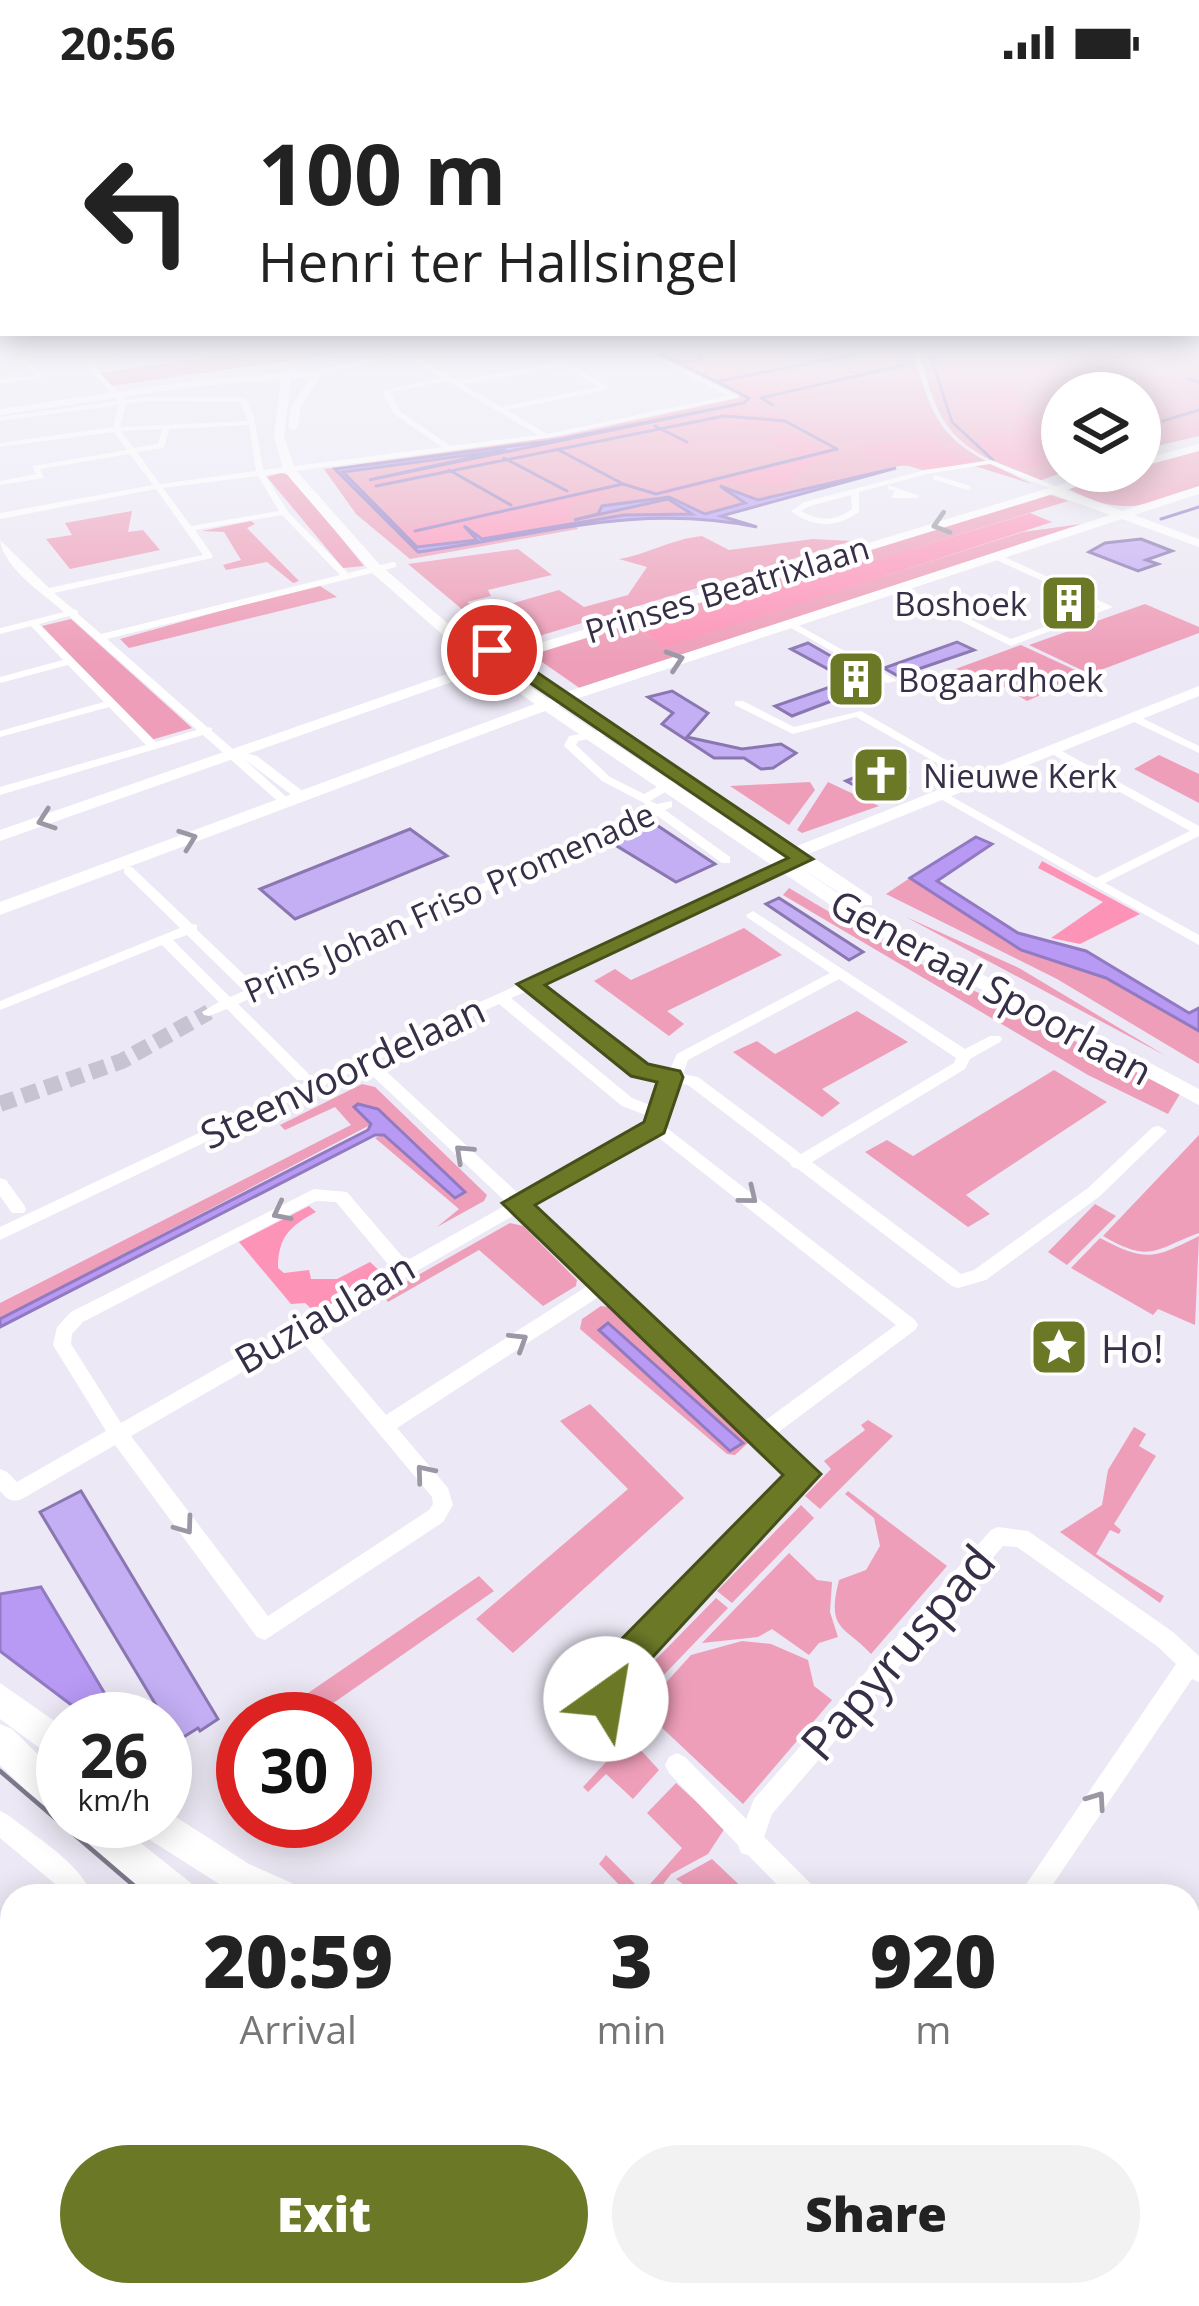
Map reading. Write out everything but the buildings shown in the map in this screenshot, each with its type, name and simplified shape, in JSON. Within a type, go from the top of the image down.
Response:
[{"type":"main road","points":[[286,455],[296,469]]},
{"type":"main road","points":[[295,455],[296,469]]},
{"type":"main road","name":"Generaal Spoorlaan","points":[[296,469],[436,607],[616,731],[664,796]]},
{"type":"main road","name":"Generaal Spoorlaan","points":[[296,469],[375,568],[420,613],[589,734],[664,796],[1199,1083]]},
{"type":"main road","name":"Prinses Beatrixlaan","points":[[0,909],[565,698],[1199,490]]},
{"type":"main road","name":"Prinses Beatrixlaan","points":[[0,836],[507,658],[1041,491]]},
{"type":"main road","points":[[1063,492],[1199,543]]},
{"type":"main road","name":"Steenvoordelaan","points":[[790,860],[1199,691]]},
{"type":"main road","name":"Generaal Spoorlaan","points":[[790,860],[866,921],[1199,1098]]},
{"type":"main road","points":[[0,1699],[36,1727]]},
{"type":"main road","points":[[0,1741],[36,1776]]},
{"type":"main road","points":[[118,1848],[163,1884]]},
{"type":"main road","points":[[192,1848],[253,1884]]},
{"type":"street","points":[[0,483],[41,476],[35,467],[105,455]]},
{"type":"street","points":[[50,591],[209,556],[136,455]]},
{"type":"street","points":[[257,455],[260,474],[286,512],[344,574]]},
{"type":"street","points":[[0,516],[161,486],[405,455]]},
{"type":"street","points":[[855,492],[856,510],[836,521],[812,521],[795,511],[855,492],[887,486],[922,474],[992,463],[1041,483]]},
{"type":"street","points":[[922,474],[967,488]]},
{"type":"street","points":[[887,486],[900,492]]},
{"type":"street","points":[[193,528],[286,512]]},
{"type":"street","points":[[0,543],[19,568],[235,753],[239,763],[294,799]]},
{"type":"street","name":"Prinses Beatrixlaan","points":[[899,587],[1011,644],[1108,607],[995,556]]},
{"type":"street","points":[[103,637],[393,565]]},
{"type":"street","points":[[4,570],[19,568]]},
{"type":"street","points":[[0,631],[74,612]]},
{"type":"street","points":[[33,623],[154,746]]},
{"type":"street","name":"Prinses Beatrixlaan","points":[[789,623],[891,681]]},
{"type":"street","points":[[0,680],[70,662]]},
{"type":"street","points":[[0,734],[111,703]]},
{"type":"street","points":[[739,703],[794,731],[857,713],[978,782]]},
{"type":"street","points":[[1134,718],[1199,750]]},
{"type":"street","points":[[0,791],[208,730]]},
{"type":"street","points":[[589,734],[616,731]]},
{"type":"street","name":"Generaal Spoorlaan","points":[[589,734],[573,739],[570,746],[582,761],[664,796]]},
{"type":"street","points":[[1054,751],[1199,831]]},
{"type":"street","points":[[664,796],[726,860]]},
{"type":"street","name":"Prins Johan Friso Promenade","points":[[209,1012],[664,796]]},
{"type":"street","points":[[943,797],[1199,941]]},
{"type":"street","points":[[1096,882],[1199,831]]},
{"type":"street","name":"Steenvoordelaan","points":[[0,1234],[790,860]]},
{"type":"street","points":[[128,870],[252,990]]},
{"type":"street","points":[[753,915],[964,1055]]},
{"type":"street","points":[[0,1006],[192,928]]},
{"type":"street","points":[[164,939],[302,1076]]},
{"type":"street","points":[[656,1120],[682,1057],[838,974]]},
{"type":"street","points":[[528,984],[640,1071],[693,1081],[958,1280],[980,1275],[1094,1192],[1159,1131]]},
{"type":"street","points":[[500,998],[909,1325],[764,1432]]},
{"type":"street","points":[[798,1163],[960,1066],[964,1055],[995,1039]]},
{"type":"street","points":[[365,1060],[800,1465],[804,1477],[609,1678],[606,1699],[620,1713]]},
{"type":"street","name":"Buziaulaan","points":[[0,1478],[15,1493],[656,1120]]},
{"type":"street","points":[[0,1184],[18,1209]]},
{"type":"street","points":[[300,1326],[441,1494],[443,1505],[436,1516],[265,1630],[116,1431],[62,1345],[63,1332],[77,1317],[314,1195],[341,1196],[401,1268]]},
{"type":"street","points":[[385,1426],[603,1285]]},
{"type":"street","name":"Papyruspad","points":[[750,1844],[762,1808],[985,1544],[1011,1534],[1166,1640],[1194,1668]]},
{"type":"street","points":[[1039,1884],[1194,1668]]},
{"type":"street","points":[[677,1765],[792,1884]]},
{"type":"street","points":[[0,1823],[71,1884]]},
{"type":"shaded area","points":[[427,455],[975,455],[1032,484],[965,463],[899,466],[706,515],[652,514],[574,524],[578,529],[410,559],[356,514],[324,469]]},
{"type":"shaded area","points":[[471,455],[343,472],[417,547],[477,540],[464,526],[482,539],[624,515],[692,514],[668,499],[574,520],[598,514],[602,506],[669,497],[705,514],[745,503],[720,486],[758,500],[896,468],[721,516],[757,527],[713,520],[628,520],[418,552],[335,469]]},
{"type":"shaded area","points":[[485,455],[492,455],[369,480]]},
{"type":"shaded area","points":[[508,455],[529,455],[369,489],[364,485]]},
{"type":"shaded area","points":[[792,455],[837,455],[808,466],[785,486],[726,482],[665,494],[657,490],[800,459]]},
{"type":"shaded area","points":[[871,455],[958,455],[977,464],[922,470]]},
{"type":"shaded area","points":[[982,455],[1041,455],[1041,480],[1036,482]]},
{"type":"shaded area","points":[[991,455],[1041,455],[1040,468],[1011,467]]},
{"type":"shaded area","points":[[1199,455],[1199,487],[1134,506],[1075,492],[1161,492],[1161,461]]},
{"type":"shaded area","points":[[290,475],[364,566],[343,568],[267,477]]},
{"type":"shaded area","points":[[601,488],[605,494],[571,504],[571,524],[482,539],[465,526],[478,540],[415,546],[393,525],[403,524],[410,534],[407,528]]},
{"type":"shaded area","points":[[1048,494],[1068,501],[642,632],[665,646],[1023,532],[1081,524],[581,689],[532,655]]},
{"type":"shaded area","points":[[132,511],[128,532],[143,530],[160,550],[70,569],[46,539],[72,535],[65,523]]},
{"type":"shaded area","points":[[1030,513],[1052,522],[665,647],[641,631]]},
{"type":"shaded area","points":[[255,524],[247,528],[299,581],[293,583],[267,562],[226,570],[223,565],[241,560],[224,532],[202,531]]},
{"type":"shaded area","points":[[702,536],[729,550],[813,539],[852,541],[516,643],[500,641],[408,564],[518,549],[552,575],[488,590],[491,596],[467,602],[486,615],[520,611],[510,604],[559,590],[584,607],[628,595],[647,567],[619,559]]},
{"type":"shaded area","points":[[317,584],[337,597],[129,648],[120,639]]},
{"type":"shaded area","points":[[1145,604],[1199,627],[1199,633],[1090,674],[1029,645]]},
{"type":"shaded area","points":[[71,619],[192,728],[151,740],[42,626]]},
{"type":"shaded area","points":[[1021,645],[1086,675],[1027,701],[1001,685],[963,686],[962,676],[950,671]]},
{"type":"shaded area","points":[[1159,755],[1199,774],[1199,803],[1134,769]]},
{"type":"shaded area","points":[[810,782],[815,790],[789,825],[730,786]]},
{"type":"shaded area","points":[[828,782],[879,806],[802,833],[797,830]]},
{"type":"shaded area","points":[[976,837],[992,844],[937,881],[1018,933],[1086,951],[1189,1013],[1199,1008],[1199,1031],[1106,978],[1021,950],[910,878]]},
{"type":"shaded area","points":[[1042,861],[1140,914],[1080,944],[1051,938],[1103,902],[1038,868]]},
{"type":"shaded area","points":[[910,878],[1021,950],[1106,978],[1199,1031],[1199,1064],[1057,979],[886,894]]},
{"type":"shaded area","points":[[789,888],[895,951],[1180,1094],[1168,1114],[1088,1075],[783,895]]},
{"type":"shaded area","points":[[906,917],[1019,968],[1166,1056]]},
{"type":"shaded area","points":[[744,928],[782,955],[667,1011],[684,1024],[669,1036],[594,981],[615,969],[631,980]]},
{"type":"shaded area","points":[[857,1011],[908,1042],[822,1089],[840,1103],[822,1117],[733,1052],[757,1041],[775,1054]]},
{"type":"shaded area","points":[[1054,1070],[1107,1102],[966,1195],[990,1214],[968,1227],[865,1152],[887,1140],[913,1156]]},
{"type":"shaded area","points":[[362,1084],[375,1087],[487,1195],[484,1201],[437,1227],[459,1209],[375,1138],[384,1135],[454,1198],[465,1192],[372,1124],[0,1319],[0,1303],[351,1125],[335,1107],[285,1130],[280,1125]]},
{"type":"shaded area","points":[[354,1107],[378,1109],[465,1192],[455,1198],[384,1135],[375,1135],[0,1327],[0,1319],[368,1130],[371,1124]]},
{"type":"shaded area","points":[[1199,1135],[1199,1233],[1143,1252],[1103,1236]]},
{"type":"shaded area","points":[[1095,1204],[1116,1216],[1067,1265],[1048,1252]]},
{"type":"shaded area","points":[[309,1206],[316,1212],[287,1234],[278,1268],[284,1273],[309,1270],[311,1279],[337,1279],[370,1262],[384,1275],[316,1313],[305,1303],[291,1304],[239,1242]]},
{"type":"shaded area","points":[[510,1223],[523,1226],[577,1280],[576,1286],[543,1306],[479,1250],[388,1302],[383,1295]]},
{"type":"shaded area","points":[[1199,1236],[1195,1325],[1158,1309],[1153,1315],[1071,1268],[1100,1238],[1151,1255]]},
{"type":"shaded area","points":[[601,1306],[616,1308],[749,1434],[749,1442],[735,1455],[727,1454],[580,1329],[582,1319]]},
{"type":"shaded area","points":[[608,1323],[743,1443],[730,1451],[599,1330]]},
{"type":"shaded area","points":[[590,1404],[684,1498],[513,1653],[476,1619],[628,1489],[560,1421]]},
{"type":"shaded area","points":[[868,1420],[893,1436],[820,1509],[805,1496],[831,1469],[824,1461],[865,1430],[861,1425]]},
{"type":"shaded area","points":[[1134,1427],[1146,1434],[1139,1446],[1156,1456],[1114,1524],[1119,1534],[1110,1530],[1096,1554],[1164,1596],[1160,1603],[1060,1532],[1102,1505],[1108,1470]]},
{"type":"shaded area","points":[[848,1491],[947,1566],[871,1654],[840,1626],[835,1609],[839,1580],[866,1570],[880,1546],[874,1518],[845,1494]]},
{"type":"shaded area","points":[[801,1505],[814,1518],[732,1603],[717,1591]]},
{"type":"shaded area","points":[[789,1553],[817,1580],[832,1582],[830,1612],[838,1637],[819,1643],[809,1655],[772,1629],[758,1637],[702,1643]]},
{"type":"shaded area","points":[[479,1576],[494,1591],[349,1692],[309,1692]]},
{"type":"shaded area","points":[[41,1587],[104,1692],[54,1692],[0,1651],[0,1594]]},
{"type":"shaded area","points":[[716,1598],[728,1608],[635,1705],[622,1694]]},
{"type":"shaded area","points":[[742,1641],[771,1644],[808,1660],[814,1686],[832,1700],[743,1804],[642,1709],[691,1655]]},
{"type":"shaded area","points":[[629,1737],[659,1770],[633,1799],[606,1774],[588,1792],[583,1787]]},
{"type":"shaded area","points":[[676,1783],[725,1828],[708,1854],[671,1874],[663,1884],[650,1884],[682,1848],[647,1813]]},
{"type":"shaded area","points":[[606,1855],[635,1884],[618,1884],[599,1864]]},
{"type":"shaded area","points":[[712,1859],[738,1884],[683,1884],[676,1879]]},
{"type":"waterway","points":[[507,460],[532,455]]},
{"type":"waterway","points":[[568,455],[623,484]]},
{"type":"waterway","points":[[623,484],[656,494],[814,455]]},
{"type":"waterway","points":[[987,455],[993,460]]},
{"type":"waterway","points":[[451,471],[507,460]]},
{"type":"waterway","points":[[507,460],[567,491]]},
{"type":"waterway","points":[[376,486],[451,471]]},
{"type":"waterway","points":[[451,471],[511,505]]},
{"type":"waterway","points":[[415,531],[623,484]]},
{"type":"waterway","points":[[1161,519],[1199,507]]},
{"type":"tunnel","points":[[0,1104],[122,1061],[209,1012]]},
{"type":"tram line","points":[[0,1771],[132,1884]]},
{"type":"place","name":"Boshoek","points":[[1069,603]]},
{"type":"place","name":"Bogaardhoek","points":[[856,679]]},
{"type":"place","name":"Nieuwe Kerk","points":[[881,775]]},
{"type":"place","name":"Ho!","points":[[1059,1347]]},
{"type":"route","points":[[492,650],[803,859],[528,984],[640,1071],[671,1077],[655,1127],[516,1203],[793,1458],[804,1474],[609,1678],[606,1699]]}]
